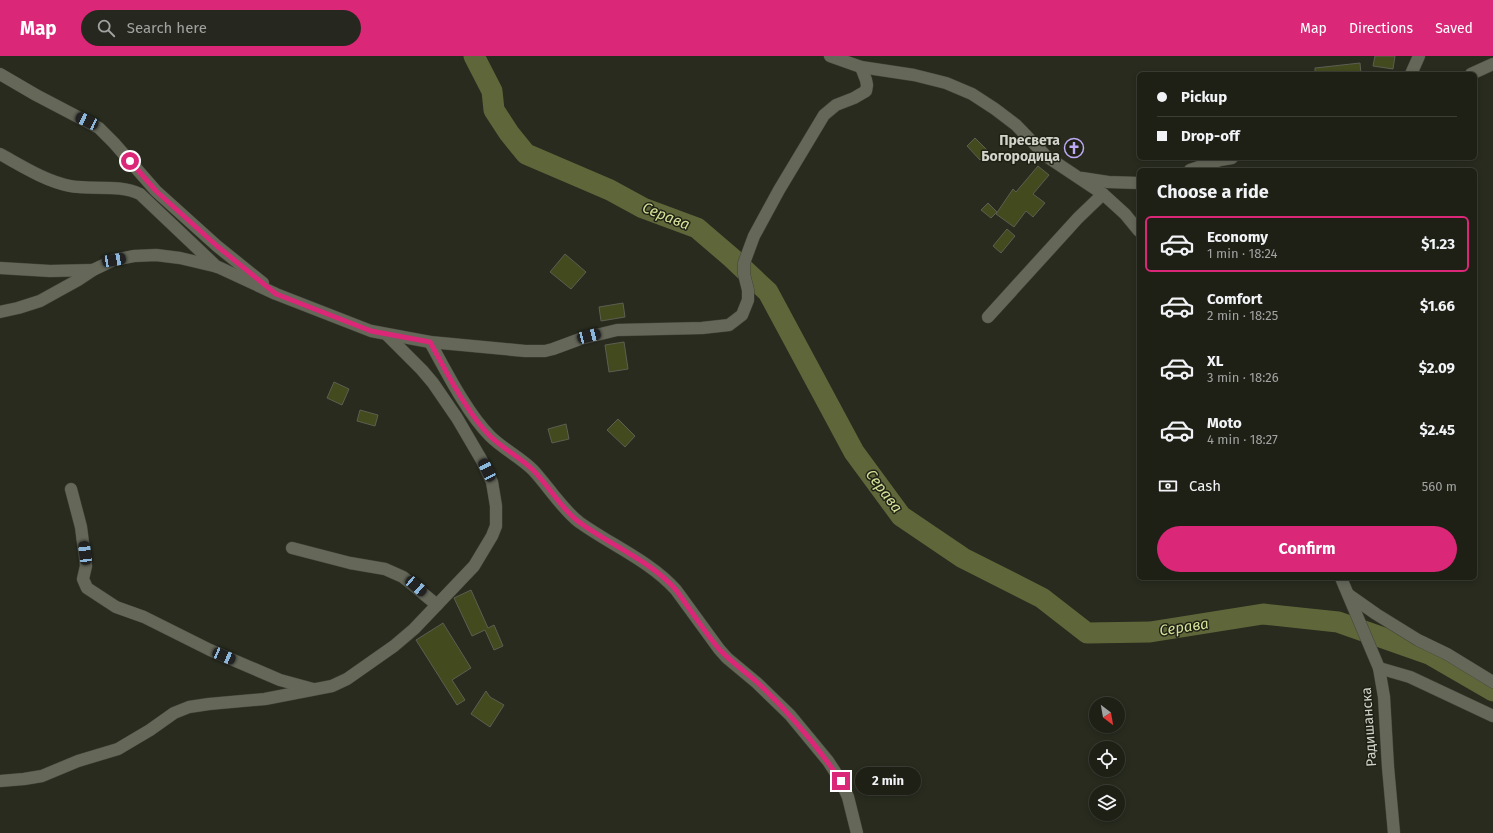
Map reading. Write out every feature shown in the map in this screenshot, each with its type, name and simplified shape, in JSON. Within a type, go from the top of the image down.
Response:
[{"type":"street","points":[[830,56],[861,67],[914,75],[940,81],[972,94],[1016,125],[1046,156],[1103,194],[1125,214],[1137,229]]},
{"type":"street","points":[[1412,72],[1419,56]]},
{"type":"street","points":[[1475,72],[1493,64]]},
{"type":"street","points":[[0,312],[40,301],[93,270],[114,260],[134,256],[156,256],[180,258],[218,267],[276,294],[371,331],[430,342],[525,351],[545,351],[580,339],[617,330],[716,327],[729,325],[738,319],[745,310],[748,300],[744,263],[754,236],[783,183],[824,116],[836,105],[854,98],[866,90],[866,80],[861,67]]},
{"type":"street","points":[[0,74],[99,128],[156,191],[217,246],[276,294]]},
{"type":"street","points":[[0,154],[42,177],[55,182],[77,187],[130,190],[140,194],[218,267]]},
{"type":"street","points":[[1196,168],[1220,160]]},
{"type":"street","points":[[1077,177],[1108,182],[1137,183]]},
{"type":"street","points":[[988,317],[1078,218],[1103,194]]},
{"type":"street","points":[[0,268],[50,271],[93,270]]},
{"type":"street","points":[[0,781],[42,776],[78,761],[118,749],[145,734],[174,713],[189,707],[265,699],[332,686],[346,679],[394,646],[438,605],[474,566],[492,536],[497,517],[492,482],[481,459],[457,418],[433,383],[387,335]]},
{"type":"street","points":[[430,342],[470,410],[491,438],[533,470],[578,521],[605,540],[650,567],[668,581],[719,649],[757,682],[790,715],[828,761],[841,781],[852,810],[857,833]]},
{"type":"street","points":[[71,489],[82,527],[86,566],[83,579],[87,588],[116,606],[144,617],[210,650],[280,680],[316,690]]},
{"type":"street","points":[[292,548],[350,563],[385,569],[403,577],[438,605]]},
{"type":"street","name":"Радишанска","points":[[1342,580],[1379,668],[1384,697],[1394,833]]},
{"type":"street","points":[[1348,595],[1418,640],[1447,654],[1493,682]]},
{"type":"street","points":[[1379,668],[1410,677],[1493,716]]},
{"type":"building","points":[[1375,56],[1395,56],[1393,69],[1373,66]]},
{"type":"building","points":[[1360,63],[1361,72],[1315,72],[1315,68]]},
{"type":"building","points":[[975,138],[989,152],[980,160],[967,146]]},
{"type":"building","points":[[1038,166],[1049,175],[1033,194],[1045,203],[1033,217],[1026,211],[1014,227],[996,214],[1013,189],[1016,192]]},
{"type":"building","points":[[988,203],[997,212],[991,218],[981,210]]},
{"type":"building","points":[[1007,229],[1015,236],[1001,253],[993,246]]},
{"type":"building","points":[[565,254],[586,272],[571,289],[550,272]]},
{"type":"building","points":[[623,303],[625,317],[601,321],[599,307]]},
{"type":"building","points":[[624,342],[628,369],[609,372],[605,345]]},
{"type":"building","points":[[334,382],[349,389],[342,405],[327,398]]},
{"type":"building","points":[[360,410],[378,415],[375,426],[357,421]]},
{"type":"building","points":[[618,419],[635,436],[625,447],[607,430]]},
{"type":"building","points":[[566,424],[569,439],[552,443],[548,429]]},
{"type":"building","points":[[471,590],[488,628],[494,625],[503,646],[494,650],[485,630],[472,636],[454,598]]},
{"type":"building","points":[[443,623],[471,668],[452,680],[465,700],[457,705],[416,640]]},
{"type":"building","points":[[486,691],[490,697],[504,705],[490,727],[471,714]]},
{"type":"waterway","name":"Серава","points":[[474,56],[492,91],[494,110],[509,133],[526,154],[610,190],[643,208],[697,228],[768,292],[854,452],[901,516],[963,558],[1042,598],[1087,633],[1150,632],[1263,614],[1338,622],[1429,654],[1493,691]]},
{"type":"place","name":"Пресвета Богородица","points":[[1074,148]]},
{"type":"route","points":[[130,161],[156,191],[217,246],[276,294],[371,331],[430,342],[470,410],[491,438],[527,464],[578,521],[605,540],[650,567],[668,581],[719,649],[727,658],[757,682],[790,715],[828,761],[841,781]]}]
